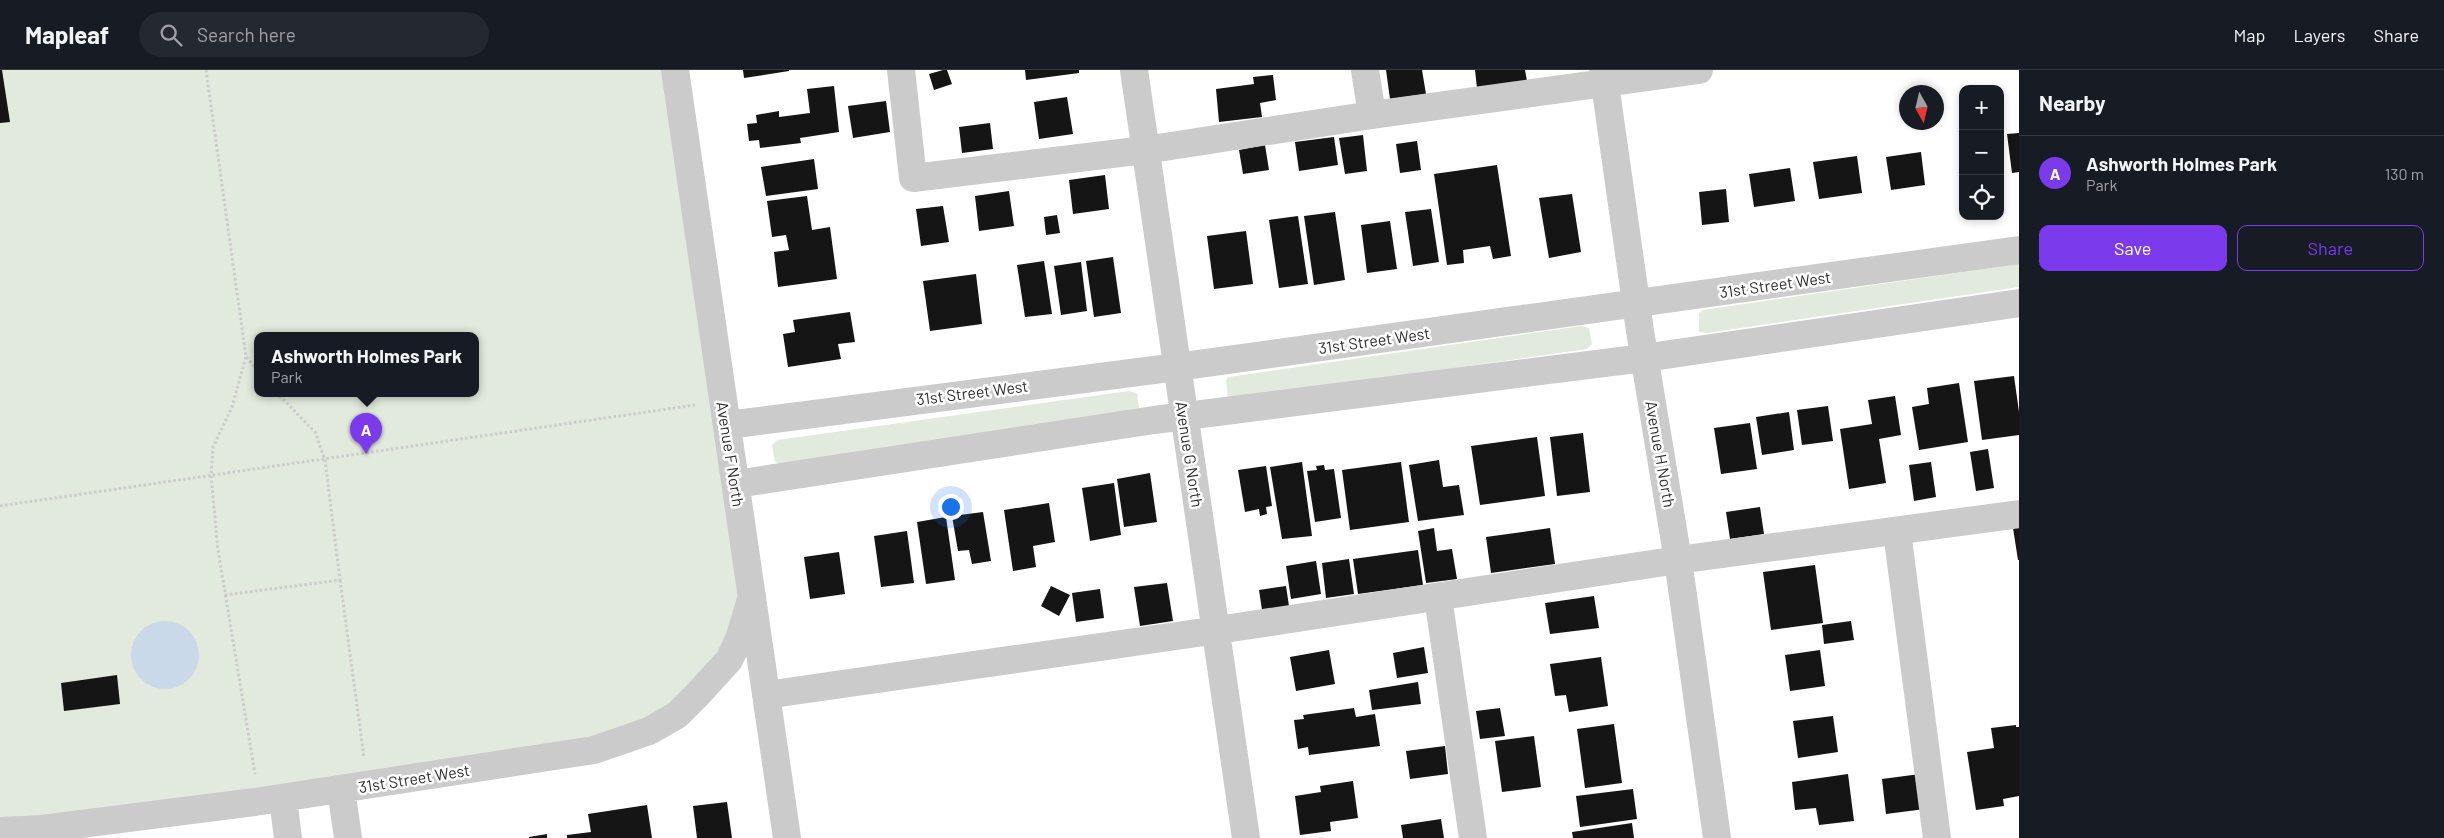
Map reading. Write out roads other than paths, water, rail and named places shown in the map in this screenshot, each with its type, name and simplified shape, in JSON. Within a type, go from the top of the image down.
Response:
[{"type":"street","name":"Avenue F North","points":[[675,70],[787,838]]},
{"type":"street","points":[[901,70],[913,178],[1144,150],[1604,77],[1699,70]]},
{"type":"street","name":"Avenue G North","points":[[1134,70],[1144,150],[1218,630],[1246,838]]},
{"type":"street","points":[[1365,70],[1372,115]]},
{"type":"street","name":"Avenue H North","points":[[1604,77],[1644,358],[1678,560],[1717,838]]},
{"type":"street","name":"31st Street West","points":[[726,413],[1177,367],[2019,250]]},
{"type":"street","points":[[736,484],[1185,417],[1644,358],[2019,303]]},
{"type":"street","points":[[766,695],[1218,630],[1678,560],[1897,532],[2019,514]]},
{"type":"street","points":[[1897,532],[1937,838]]},
{"type":"street","name":"31st Street West","points":[[0,831],[43,833],[594,750],[649,731],[677,714],[716,676],[729,660],[739,639],[752,596]]},
{"type":"street","points":[[1438,597],[1473,838]]},
{"type":"street","points":[[348,838],[354,787]]},
{"type":"street","points":[[283,798],[288,838]]},
{"type":"water","points":[[165,621],[178,624],[189,631],[196,642],[199,655],[196,668],[189,679],[178,686],[165,689],[152,686],[141,679],[134,668],[131,655],[134,642],[141,631],[152,624]]},
{"type":"place","name":"Ashworth Holmes Park","points":[[366,454]]}]
